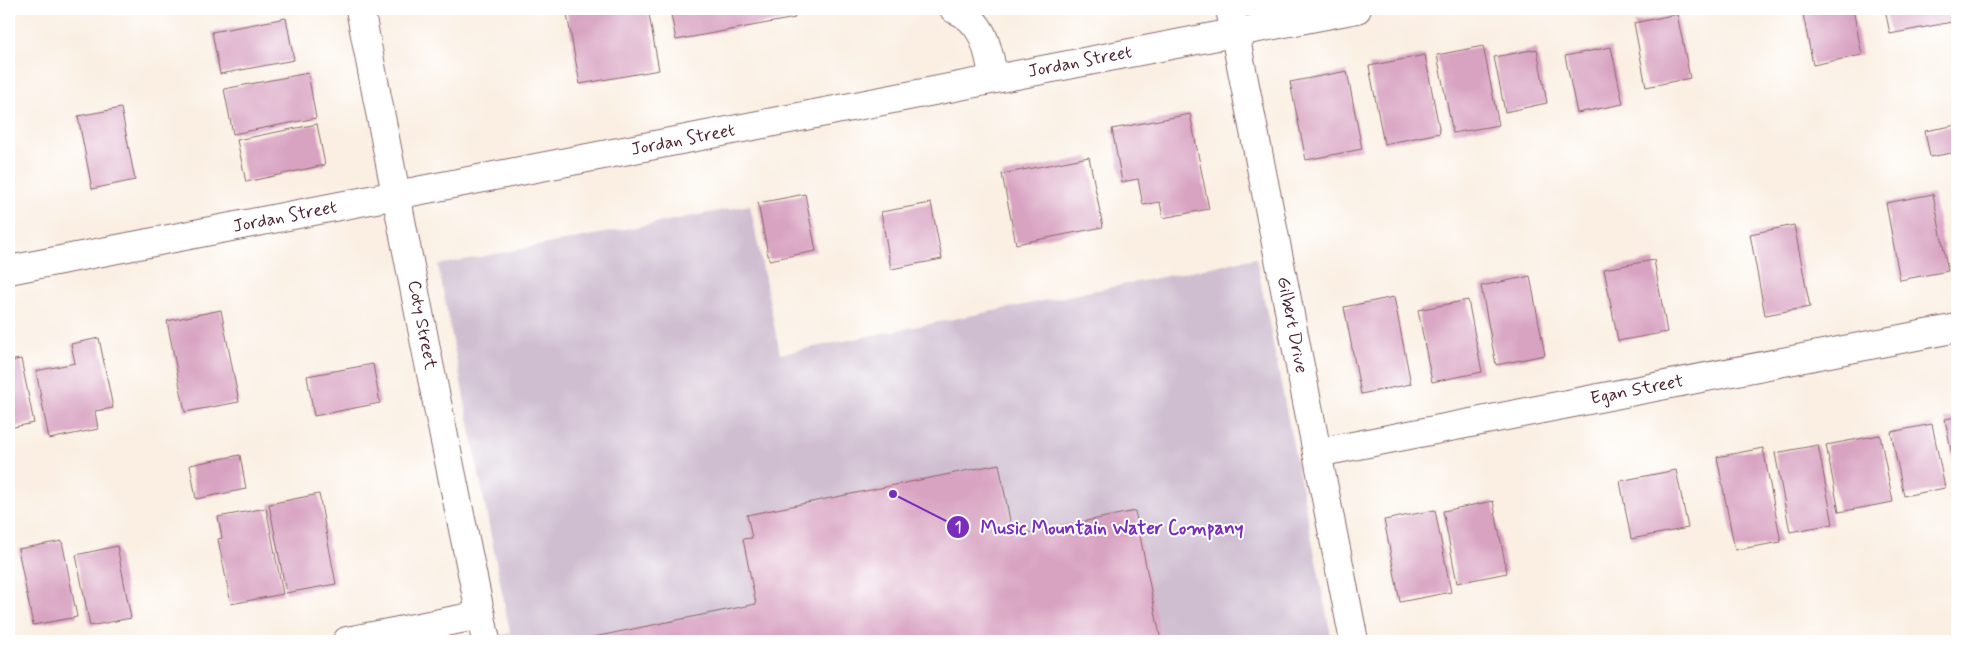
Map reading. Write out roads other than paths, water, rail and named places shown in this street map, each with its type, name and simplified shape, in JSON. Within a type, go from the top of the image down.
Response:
[{"type":"street","name":"Coty Street","points":[[360,9],[427,354],[483,628]]},
{"type":"street","points":[[954,9],[967,14],[979,27],[988,49],[994,79]]},
{"type":"street","name":"Jordan Street","points":[[9,270],[994,79],[1232,21],[1357,9]]},
{"type":"street","name":"Gilbert Drive","points":[[1232,21],[1354,641]]},
{"type":"street","name":"Egan Street","points":[[1317,453],[1957,328]]},
{"type":"street","points":[[347,641],[483,628]]},
{"type":"place","name":"Music Mountain Water Company","points":[[893,494]]}]
